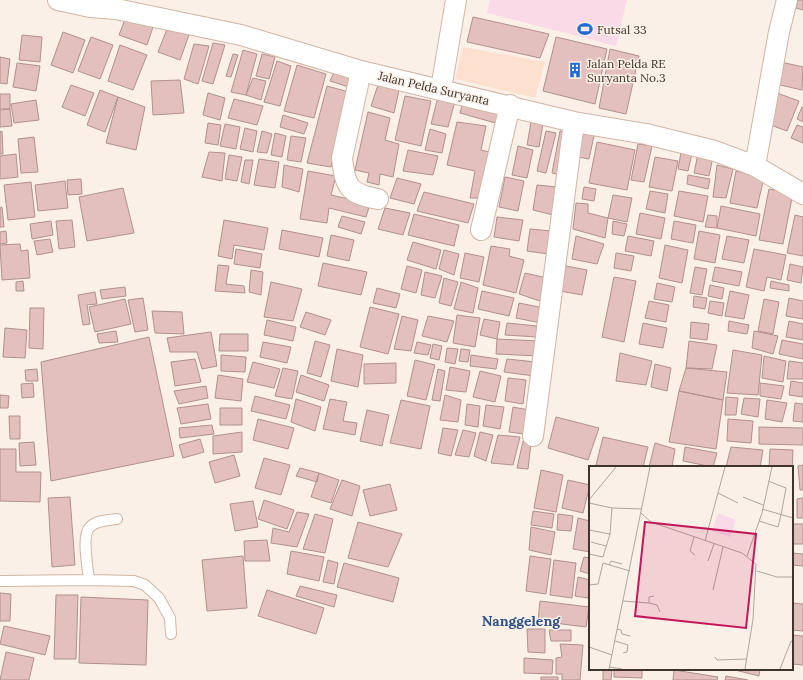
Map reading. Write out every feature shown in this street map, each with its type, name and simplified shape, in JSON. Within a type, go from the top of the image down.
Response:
[{"type":"street","name":"Jalan Pelda Suryanta","points":[[58,0],[90,7],[116,9],[241,35],[361,71],[510,105],[574,122],[646,134],[715,151],[755,166],[803,194]]},
{"type":"street","points":[[441,89],[456,0]]},
{"type":"street","points":[[755,166],[779,32],[787,0]]},
{"type":"street","points":[[361,71],[342,158],[343,172],[346,183],[351,190],[362,197],[378,200]]},
{"type":"street","points":[[481,230],[510,105]]},
{"type":"street","points":[[533,436],[574,122]]},
{"type":"lane","points":[[89,580],[86,545],[89,527],[95,523],[117,520]]},
{"type":"lane","points":[[0,581],[134,581],[145,585],[159,598],[170,618],[170,634]]},
{"type":"shaded area","name":"Futsal 33","points":[[490,0],[627,0],[616,46],[487,13]]},
{"type":"shaded area","points":[[463,47],[545,62],[535,98],[455,79]]},
{"type":"building","points":[[798,0],[803,0],[803,10],[796,8]]},
{"type":"building","points":[[127,14],[154,24],[147,45],[119,35]]},
{"type":"building","points":[[473,17],[549,34],[540,58],[467,42]]},
{"type":"building","points":[[169,24],[190,32],[180,60],[158,52]]},
{"type":"building","points":[[63,32],[85,40],[73,73],[51,65]]},
{"type":"building","points":[[22,35],[42,37],[40,62],[19,60]]},
{"type":"building","points":[[91,37],[113,45],[100,79],[78,71]]},
{"type":"building","name":"Jalan Pelda RE Suryanta No.3","points":[[556,37],[607,49],[595,104],[543,91]]},
{"type":"building","points":[[213,43],[225,45],[213,84],[202,81]]},
{"type":"building","points":[[194,44],[209,46],[198,84],[184,79]]},
{"type":"building","points":[[120,45],[147,55],[133,90],[108,81]]},
{"type":"building","points":[[610,49],[639,56],[626,114],[599,108]]},
{"type":"building","points":[[243,50],[257,54],[246,95],[231,92]]},
{"type":"building","points":[[233,54],[238,55],[231,77],[226,76]]},
{"type":"building","points":[[262,54],[275,57],[269,79],[256,76]]},
{"type":"building","points":[[0,57],[10,59],[7,84],[0,83]]},
{"type":"building","points":[[277,61],[291,66],[280,106],[264,102]]},
{"type":"building","points":[[781,62],[803,67],[802,90],[776,84]]},
{"type":"building","points":[[17,63],[40,66],[36,91],[13,87]]},
{"type":"building","points":[[297,65],[326,74],[314,118],[284,111]]},
{"type":"building","points":[[335,70],[352,76],[349,87],[330,81]]},
{"type":"building","points":[[253,78],[266,81],[261,100],[246,95]]},
{"type":"building","points":[[180,80],[184,113],[153,115],[151,81]]},
{"type":"building","points":[[71,85],[94,93],[85,116],[62,107]]},
{"type":"building","points":[[378,85],[399,90],[394,113],[371,106]]},
{"type":"building","points":[[327,86],[349,92],[331,167],[307,163]]},
{"type":"building","points":[[100,90],[118,97],[105,132],[87,125]]},
{"type":"building","points":[[208,93],[225,98],[220,120],[203,115]]},
{"type":"building","points":[[777,93],[799,101],[787,131],[765,123]]},
{"type":"building","points":[[0,94],[10,94],[10,109],[0,109]]},
{"type":"building","points":[[405,96],[431,101],[421,146],[395,140]]},
{"type":"building","points":[[118,97],[145,107],[136,150],[106,143]]},
{"type":"building","points":[[438,97],[455,101],[448,127],[431,124]]},
{"type":"building","points":[[234,99],[263,106],[257,125],[228,118]]},
{"type":"building","points":[[36,100],[39,120],[14,123],[11,104]]},
{"type":"building","points":[[463,102],[504,112],[499,124],[460,113]]},
{"type":"building","points":[[803,107],[803,122],[797,119]]},
{"type":"building","points":[[10,109],[12,126],[0,127],[0,110]]},
{"type":"building","points":[[368,112],[390,118],[385,140],[399,144],[393,177],[380,174],[379,185],[367,182],[369,173],[355,170]]},
{"type":"building","points":[[283,115],[308,123],[304,134],[280,127]]},
{"type":"building","points":[[457,122],[486,126],[481,150],[493,153],[484,198],[470,198],[475,171],[447,165]]},
{"type":"building","points":[[531,122],[543,124],[539,147],[527,145]]},
{"type":"building","points":[[208,123],[221,125],[218,145],[205,143]]},
{"type":"building","points":[[225,124],[240,127],[236,149],[220,146]]},
{"type":"building","points":[[797,125],[803,127],[803,143],[791,138]]},
{"type":"building","points":[[245,128],[257,131],[253,152],[240,149]]},
{"type":"building","points":[[579,128],[595,131],[589,159],[573,156]]},
{"type":"building","points":[[430,129],[446,134],[442,153],[425,150]]},
{"type":"building","points":[[2,131],[3,154],[0,154],[0,132]]},
{"type":"building","points":[[262,131],[272,134],[267,153],[257,152]]},
{"type":"building","points":[[546,131],[556,133],[546,173],[537,171]]},
{"type":"building","points":[[560,131],[569,133],[562,175],[552,173]]},
{"type":"building","points":[[275,133],[286,136],[282,157],[271,155]]},
{"type":"building","points":[[291,136],[306,138],[301,162],[287,160]]},
{"type":"building","points":[[34,137],[38,172],[21,173],[18,139]]},
{"type":"building","points":[[597,142],[635,150],[627,190],[589,183]]},
{"type":"building","points":[[638,144],[652,146],[644,182],[631,180]]},
{"type":"building","points":[[518,146],[533,150],[527,178],[512,175]]},
{"type":"building","points":[[682,147],[693,149],[688,171],[678,169]]},
{"type":"building","points":[[699,149],[714,152],[709,176],[694,173]]},
{"type":"building","points":[[408,150],[438,156],[433,175],[403,171]]},
{"type":"building","points":[[209,152],[225,153],[222,181],[202,177]]},
{"type":"building","points":[[16,154],[18,177],[0,179],[0,156]]},
{"type":"building","points":[[229,155],[242,157],[237,181],[225,179]]},
{"type":"building","points":[[655,157],[678,161],[672,191],[649,187]]},
{"type":"building","points":[[259,159],[279,162],[275,188],[254,185]]},
{"type":"building","points":[[245,160],[253,160],[249,184],[241,182]]},
{"type":"building","points":[[284,165],[303,169],[299,192],[282,187]]},
{"type":"building","points":[[717,165],[733,169],[726,198],[713,197]]},
{"type":"building","points":[[308,171],[336,176],[331,195],[370,204],[366,217],[329,208],[327,223],[300,219]]},
{"type":"building","points":[[736,171],[764,177],[757,208],[730,203]]},
{"type":"building","points":[[688,175],[710,179],[708,189],[687,184]]},
{"type":"building","points":[[505,177],[524,181],[518,211],[499,207]]},
{"type":"building","points":[[397,178],[421,184],[414,204],[390,198]]},
{"type":"building","points":[[81,179],[82,194],[68,195],[67,180]]},
{"type":"building","points":[[65,181],[68,208],[38,211],[35,185]]},
{"type":"building","points":[[31,182],[35,217],[8,220],[4,185]]},
{"type":"building","points":[[537,185],[557,187],[553,215],[533,210]]},
{"type":"building","points":[[584,187],[596,189],[594,201],[582,199]]},
{"type":"building","points":[[123,188],[134,233],[87,241],[79,197]]},
{"type":"building","points":[[769,189],[793,193],[783,244],[759,240]]},
{"type":"building","points":[[650,191],[668,194],[665,213],[646,209]]},
{"type":"building","points":[[679,191],[708,196],[703,222],[674,216]]},
{"type":"building","points":[[424,192],[474,204],[468,223],[417,211]]},
{"type":"building","points":[[613,195],[632,198],[627,222],[608,218]]},
{"type":"building","points":[[576,203],[588,204],[588,213],[608,218],[605,238],[573,229]]},
{"type":"building","points":[[721,206],[760,214],[756,236],[717,228]]},
{"type":"building","points":[[2,207],[4,227],[0,227],[0,208]]},
{"type":"building","points":[[385,208],[410,213],[403,235],[378,229]]},
{"type":"building","points":[[640,213],[665,218],[661,239],[636,234]]},
{"type":"building","points":[[414,214],[459,225],[454,246],[408,235]]},
{"type":"building","points":[[708,215],[717,216],[717,228],[705,227]]},
{"type":"building","points":[[795,215],[803,217],[803,256],[787,253]]},
{"type":"building","points":[[342,216],[365,222],[361,234],[338,227]]},
{"type":"building","points":[[497,217],[523,220],[519,241],[494,237]]},
{"type":"building","points":[[72,220],[75,247],[59,249],[56,221]]},
{"type":"building","points":[[224,220],[268,228],[264,250],[234,245],[232,259],[218,256]]},
{"type":"building","points":[[51,221],[53,235],[32,239],[30,224]]},
{"type":"building","points":[[613,221],[627,224],[624,236],[612,234]]},
{"type":"building","points":[[674,221],[696,225],[693,243],[671,239]]},
{"type":"building","points":[[530,229],[552,231],[548,254],[527,251]]},
{"type":"building","points":[[282,230],[323,238],[319,257],[279,249]]},
{"type":"building","points":[[6,231],[7,243],[0,244],[0,232]]},
{"type":"building","points":[[699,231],[720,235],[715,263],[694,259]]},
{"type":"building","points":[[331,235],[354,240],[349,261],[327,256]]},
{"type":"building","points":[[576,236],[604,244],[597,264],[572,259]]},
{"type":"building","points":[[628,236],[654,241],[651,256],[625,251]]},
{"type":"building","points":[[727,236],[749,240],[744,263],[722,259]]},
{"type":"building","points":[[50,239],[53,252],[37,255],[34,241]]},
{"type":"building","points":[[413,242],[441,250],[436,269],[407,260]]},
{"type":"building","points":[[20,244],[21,251],[28,250],[30,278],[2,280],[0,245]]},
{"type":"building","points":[[665,245],[688,250],[682,283],[659,278]]},
{"type":"building","points":[[491,246],[510,249],[509,256],[524,260],[516,293],[483,285]]},
{"type":"building","points":[[236,249],[262,254],[260,268],[234,264]]},
{"type":"building","points":[[754,249],[786,255],[781,280],[767,277],[764,291],[746,287]]},
{"type":"building","points":[[444,250],[459,254],[454,275],[439,269]]},
{"type":"building","points":[[465,253],[484,257],[479,282],[460,278]]},
{"type":"building","points":[[616,253],[634,256],[631,271],[614,268]]},
{"type":"building","points":[[323,263],[367,272],[361,295],[318,286]]},
{"type":"building","points":[[790,264],[803,267],[801,283],[787,280]]},
{"type":"building","points":[[218,265],[229,266],[226,284],[244,286],[245,293],[215,291]]},
{"type":"building","points":[[407,266],[422,270],[416,293],[401,289]]},
{"type":"building","points":[[566,266],[587,270],[582,295],[560,291]]},
{"type":"building","points":[[695,267],[707,269],[702,295],[690,293]]},
{"type":"building","points":[[715,267],[742,272],[739,286],[712,281]]},
{"type":"building","points":[[251,270],[263,272],[261,295],[249,292]]},
{"type":"building","points":[[425,272],[442,276],[435,298],[421,295]]},
{"type":"building","points":[[525,273],[547,278],[543,302],[519,294]]},
{"type":"building","points":[[614,277],[636,281],[624,342],[602,337]]},
{"type":"building","points":[[444,278],[458,282],[451,306],[439,303]]},
{"type":"building","points":[[23,281],[24,291],[16,291],[16,282]]},
{"type":"building","points":[[771,281],[789,285],[789,291],[770,288]]},
{"type":"building","points":[[271,282],[302,289],[293,321],[264,317]]},
{"type":"building","points":[[461,282],[478,288],[473,313],[454,309]]},
{"type":"building","points":[[657,283],[675,287],[672,302],[654,299]]},
{"type":"building","points":[[710,285],[724,288],[722,299],[708,296]]},
{"type":"building","points":[[125,287],[126,296],[102,299],[100,290]]},
{"type":"building","points":[[377,288],[400,294],[396,308],[373,303]]},
{"type":"building","points":[[482,291],[514,298],[509,316],[478,309]]},
{"type":"building","points":[[730,291],[749,295],[744,319],[725,316]]},
{"type":"building","points":[[95,292],[97,304],[87,305],[90,324],[83,325],[78,295]]},
{"type":"building","points":[[694,296],[707,298],[705,309],[693,307]]},
{"type":"building","points":[[143,298],[148,330],[135,332],[128,300]]},
{"type":"building","points":[[789,298],[803,301],[803,319],[786,316]]},
{"type":"building","points":[[125,299],[131,324],[95,332],[89,307]]},
{"type":"building","points":[[764,299],[779,302],[773,334],[758,331]]},
{"type":"building","points":[[649,301],[669,305],[666,322],[645,318]]},
{"type":"building","points":[[710,301],[724,303],[722,316],[708,313]]},
{"type":"building","points":[[519,303],[544,308],[541,323],[516,318]]},
{"type":"building","points":[[370,307],[399,314],[388,354],[360,347]]},
{"type":"building","points":[[30,308],[44,308],[43,349],[29,348]]},
{"type":"building","points":[[152,311],[182,312],[184,334],[155,333]]},
{"type":"building","points":[[306,312],[331,320],[325,335],[300,327]]},
{"type":"building","points":[[457,315],[480,318],[475,347],[453,343]]},
{"type":"building","points":[[402,316],[418,320],[411,351],[394,349]]},
{"type":"building","points":[[428,316],[454,321],[447,342],[422,336]]},
{"type":"building","points":[[484,319],[500,322],[497,339],[480,335]]},
{"type":"building","points":[[267,320],[296,327],[293,341],[264,335]]},
{"type":"building","points":[[729,321],[749,325],[747,334],[728,331]]},
{"type":"building","points":[[789,321],[803,324],[803,340],[786,337]]},
{"type":"building","points":[[691,322],[709,324],[707,340],[690,338]]},
{"type":"building","points":[[507,323],[537,326],[537,337],[505,335]]},
{"type":"building","points":[[643,323],[667,328],[663,348],[639,344]]},
{"type":"building","points":[[5,328],[27,330],[25,358],[3,357]]},
{"type":"building","points":[[116,331],[118,342],[99,343],[97,334]]},
{"type":"building","points":[[754,331],[778,336],[773,354],[752,348]]},
{"type":"building","points":[[211,332],[217,366],[202,369],[197,352],[170,352],[167,338]]},
{"type":"building","points":[[220,334],[248,334],[248,351],[219,351]]},
{"type":"building","points":[[149,337],[174,456],[51,481],[41,362]]},
{"type":"building","points":[[497,339],[539,341],[538,356],[496,354]]},
{"type":"building","points":[[782,340],[803,344],[803,359],[779,354]]},
{"type":"building","points":[[315,341],[330,345],[321,377],[307,373]]},
{"type":"building","points":[[689,341],[717,345],[712,369],[686,368]]},
{"type":"building","points":[[263,342],[291,347],[287,363],[260,357]]},
{"type":"building","points":[[417,342],[431,345],[428,355],[414,353]]},
{"type":"building","points":[[433,344],[442,346],[439,360],[430,358]]},
{"type":"building","points":[[447,348],[458,349],[455,364],[445,362]]},
{"type":"building","points":[[337,349],[363,355],[358,387],[331,381]]},
{"type":"building","points":[[461,349],[470,350],[468,362],[459,361]]},
{"type":"building","points":[[733,350],[762,355],[758,395],[727,393]]},
{"type":"building","points":[[620,353],[652,361],[646,385],[616,381]]},
{"type":"building","points":[[221,355],[246,357],[245,372],[221,371]]},
{"type":"building","points":[[471,355],[498,359],[496,369],[470,366]]},
{"type":"building","points":[[764,356],[786,361],[783,382],[762,378]]},
{"type":"building","points":[[195,359],[201,382],[175,386],[171,362]]},
{"type":"building","points":[[507,359],[536,362],[534,376],[504,372]]},
{"type":"building","points":[[415,360],[435,365],[426,400],[407,396]]},
{"type":"building","points":[[789,361],[803,363],[803,379],[787,379]]},
{"type":"building","points":[[253,362],[280,369],[274,388],[247,382]]},
{"type":"building","points":[[396,363],[396,383],[364,384],[364,364]]},
{"type":"building","points":[[655,364],[671,368],[667,391],[651,387]]},
{"type":"building","points":[[450,367],[470,371],[466,392],[446,390]]},
{"type":"building","points":[[283,368],[298,371],[292,399],[275,396]]},
{"type":"building","points":[[686,368],[727,372],[723,400],[679,391]]},
{"type":"building","points":[[37,369],[38,381],[26,381],[25,370]]},
{"type":"building","points":[[438,369],[445,371],[440,401],[432,400]]},
{"type":"building","points":[[480,371],[501,376],[495,402],[473,397]]},
{"type":"building","points":[[218,375],[243,379],[241,401],[215,398]]},
{"type":"building","points":[[301,375],[329,385],[324,401],[296,392]]},
{"type":"building","points":[[508,378],[526,380],[523,404],[505,401]]},
{"type":"building","points":[[791,381],[803,383],[803,397],[789,395]]},
{"type":"building","points":[[33,383],[34,397],[22,398],[21,384]]},
{"type":"building","points":[[760,383],[784,386],[781,399],[760,396]]},
{"type":"building","points":[[206,386],[208,398],[179,404],[174,391]]},
{"type":"building","points":[[679,391],[723,400],[716,449],[669,442]]},
{"type":"building","points":[[0,395],[9,396],[8,408],[0,408]]},
{"type":"building","points":[[445,395],[461,400],[458,422],[440,420]]},
{"type":"building","points":[[255,396],[290,405],[286,419],[251,411]]},
{"type":"building","points":[[726,397],[738,398],[736,415],[725,415]]},
{"type":"building","points":[[744,398],[760,399],[758,417],[741,414]]},
{"type":"building","points":[[296,399],[321,407],[315,431],[291,422]]},
{"type":"building","points":[[330,399],[347,402],[343,421],[357,423],[355,435],[323,429]]},
{"type":"building","points":[[401,400],[430,406],[421,449],[390,443]]},
{"type":"building","points":[[767,400],[787,403],[782,422],[765,419]]},
{"type":"building","points":[[795,403],[803,404],[803,422],[793,421]]},
{"type":"building","points":[[208,404],[211,419],[181,424],[177,408]]},
{"type":"building","points":[[467,404],[480,406],[478,427],[465,425]]},
{"type":"building","points":[[486,405],[504,407],[500,429],[483,426]]},
{"type":"building","points":[[513,407],[529,410],[524,434],[509,432]]},
{"type":"building","points":[[220,408],[242,408],[242,425],[220,425]]},
{"type":"building","points":[[367,410],[389,415],[382,446],[360,441]]},
{"type":"building","points":[[9,416],[20,416],[20,439],[10,439]]},
{"type":"building","points":[[556,417],[599,428],[588,460],[548,448]]},
{"type":"building","points":[[258,419],[294,428],[288,449],[253,440]]},
{"type":"building","points":[[728,419],[753,421],[751,443],[727,441]]},
{"type":"building","points":[[212,425],[214,434],[180,438],[179,428]]},
{"type":"building","points":[[759,427],[803,428],[803,445],[759,444]]},
{"type":"building","points":[[443,428],[458,430],[451,456],[438,453]]},
{"type":"building","points":[[463,430],[476,433],[469,457],[455,455]]},
{"type":"building","points":[[242,432],[242,452],[213,454],[213,436]]},
{"type":"building","points":[[480,432],[493,435],[486,461],[474,456]]},
{"type":"building","points":[[498,435],[520,437],[513,465],[491,463]]},
{"type":"building","points":[[603,437],[648,447],[643,466],[596,465]]},
{"type":"building","points":[[200,439],[204,452],[183,458],[179,445]]},
{"type":"building","points":[[523,441],[531,443],[528,469],[517,468]]},
{"type":"building","points":[[34,442],[36,465],[20,466],[19,443]]},
{"type":"building","points":[[655,443],[675,449],[672,466],[649,466]]},
{"type":"building","points":[[685,447],[717,453],[713,466],[683,461]]},
{"type":"building","points":[[731,447],[763,450],[760,466],[726,466]]},
{"type":"building","points":[[0,449],[16,449],[16,472],[41,472],[40,502],[0,501]]},
{"type":"building","points":[[770,449],[793,450],[792,466],[769,466]]},
{"type":"building","points":[[234,455],[240,476],[215,483],[209,462]]},
{"type":"building","points":[[264,458],[290,465],[281,495],[255,488]]},
{"type":"building","points":[[803,465],[803,490],[800,490],[798,466]]},
{"type":"building","points":[[300,468],[319,473],[317,482],[296,476]]},
{"type":"building","points":[[541,470],[563,475],[556,512],[534,508]]},
{"type":"building","points":[[319,473],[339,480],[331,503],[311,497]]},
{"type":"building","points":[[342,480],[360,486],[352,516],[330,509]]},
{"type":"building","points":[[568,480],[589,485],[583,513],[562,508]]},
{"type":"building","points":[[390,484],[397,510],[370,516],[363,490]]},
{"type":"building","points":[[70,497],[75,565],[52,567],[48,498]]},
{"type":"building","points":[[803,498],[803,518],[797,518],[797,499]]},
{"type":"building","points":[[264,500],[294,510],[287,529],[258,519]]},
{"type":"building","points":[[253,501],[258,527],[235,531],[230,504]]},
{"type":"building","points":[[533,511],[554,514],[552,528],[531,525]]},
{"type":"building","points":[[297,512],[309,514],[297,547],[271,543],[273,528],[289,532]]},
{"type":"building","points":[[315,514],[333,519],[325,553],[303,549]]},
{"type":"building","points":[[558,514],[573,516],[571,531],[557,530]]},
{"type":"building","points":[[578,518],[589,521],[589,552],[573,549]]},
{"type":"building","points":[[358,522],[402,534],[388,567],[348,558]]},
{"type":"building","points":[[793,524],[803,524],[803,544],[793,544]]},
{"type":"building","points":[[531,527],[555,532],[551,555],[529,550]]},
{"type":"building","points":[[267,540],[270,561],[245,561],[244,541]]},
{"type":"building","points":[[291,551],[324,557],[319,581],[287,574]]},
{"type":"building","points":[[793,553],[803,554],[803,566],[793,565]]},
{"type":"building","points":[[243,556],[247,608],[207,611],[202,560]]},
{"type":"building","points":[[530,556],[551,559],[546,594],[526,591]]},
{"type":"building","points":[[584,557],[589,558],[589,574],[580,571]]},
{"type":"building","points":[[328,560],[338,563],[334,584],[323,582]]},
{"type":"building","points":[[554,560],[576,563],[572,598],[550,595]]},
{"type":"building","points":[[344,563],[399,578],[393,602],[337,587]]},
{"type":"building","points":[[578,577],[589,580],[588,598],[575,596]]},
{"type":"building","points":[[300,586],[337,595],[334,607],[296,596]]},
{"type":"building","points":[[267,590],[324,608],[316,634],[258,616]]},
{"type":"building","points":[[0,593],[11,594],[10,621],[0,621]]},
{"type":"building","points":[[56,595],[78,595],[76,659],[54,659]]},
{"type":"building","points":[[81,597],[148,600],[146,665],[79,663]]},
{"type":"building","points":[[540,601],[589,607],[586,627],[538,621]]},
{"type":"building","points":[[793,603],[803,604],[803,631],[793,630]]},
{"type":"building","points":[[4,626],[50,636],[45,655],[0,644]]},
{"type":"building","points":[[527,629],[545,629],[545,653],[528,652]]},
{"type":"building","points":[[549,630],[571,630],[571,641],[551,641]]},
{"type":"building","points":[[793,635],[803,636],[803,665],[793,664]]},
{"type":"building","points":[[560,644],[583,645],[580,680],[562,680],[562,674],[556,674],[556,658],[562,657]]},
{"type":"building","points":[[6,652],[34,658],[29,680],[0,680]]},
{"type":"building","points":[[524,658],[553,660],[552,674],[524,673]]},
{"type":"building","points":[[603,670],[612,670],[611,680],[603,680]]},
{"type":"building","points":[[614,670],[642,670],[642,678],[614,677]]},
{"type":"building","points":[[674,670],[718,677],[717,680],[673,680]]},
{"type":"building","points":[[735,670],[760,670],[759,676]]},
{"type":"building","points":[[726,676],[748,680],[725,680]]},
{"type":"building","points":[[541,677],[558,677],[558,680],[541,680]]},
{"type":"place","name":"Futsal 33","points":[[585,29]]},
{"type":"place","name":"Jalan Pelda RE Suryanta No.3","points":[[575,70]]},
{"type":"district","name":"Nanggeleng","points":[[521,621]]}]
